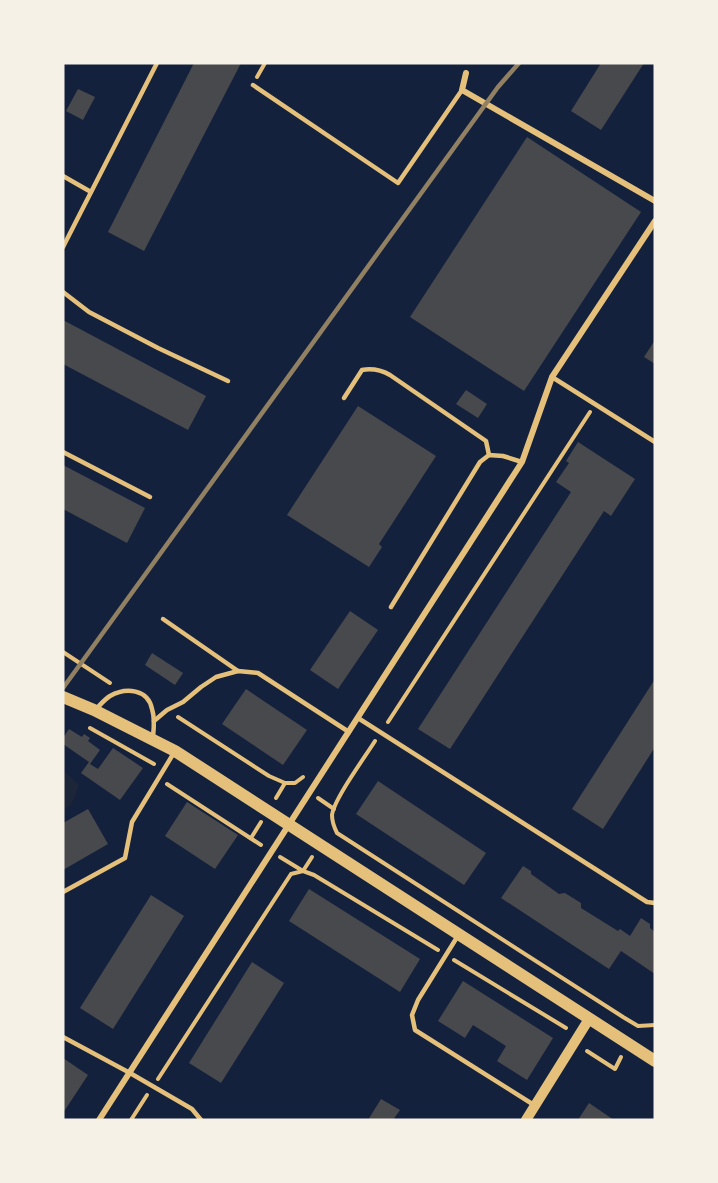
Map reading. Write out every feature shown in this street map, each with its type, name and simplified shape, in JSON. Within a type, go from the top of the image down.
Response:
[{"type":"main road","points":[[63,697],[175,751],[655,1060]]},
{"type":"street","points":[[466,73],[462,90],[655,201]]},
{"type":"street","points":[[99,1120],[522,462],[552,377],[655,221]]},
{"type":"street","points":[[526,1120],[589,1018]]},
{"type":"lane","points":[[63,247],[157,63]]},
{"type":"lane","points":[[253,85],[398,183],[462,90]]},
{"type":"lane","points":[[63,176],[91,192]]},
{"type":"lane","points":[[63,292],[89,312],[228,381]]},
{"type":"lane","points":[[344,398],[362,370],[382,370],[486,441],[489,455]]},
{"type":"lane","points":[[552,377],[655,442]]},
{"type":"lane","points":[[63,452],[150,497]]},
{"type":"lane","points":[[391,607],[480,462],[489,455],[503,456],[522,462]]},
{"type":"lane","points":[[163,619],[238,671]]},
{"type":"lane","points":[[154,722],[167,710],[183,702],[216,677],[238,671],[258,673],[349,732]]},
{"type":"lane","points":[[94,710],[110,696],[123,691],[132,690],[142,694],[149,700],[152,707],[153,740]]},
{"type":"lane","points":[[358,718],[647,902],[655,903]]},
{"type":"lane","points":[[63,892],[125,858],[132,822],[175,751]]},
{"type":"lane","points":[[459,934],[418,1000],[412,1015],[415,1030],[535,1106]]},
{"type":"lane","points":[[63,1037],[192,1109],[201,1120]]},
{"type":"path","points":[[595,404],[381,732],[338,800],[332,814],[337,833],[623,1017],[638,1026],[655,1025]]},
{"type":"path","points":[[63,652],[123,691]]},
{"type":"path","points":[[167,710],[269,776],[285,783],[295,783],[309,768]]},
{"type":"path","points":[[84,725],[164,769]]},
{"type":"path","points":[[158,779],[272,851]]},
{"type":"path","points":[[131,1120],[291,874],[303,871],[314,875],[570,1030],[566,1038],[615,1069]]},
{"type":"path","points":[[649,1026],[655,1030]]},
{"type":"shaded area","points":[[63,770],[79,785],[71,805],[63,810]]},
{"type":"building","points":[[194,63],[241,63],[144,251],[108,232]]},
{"type":"building","points":[[601,63],[644,63],[601,130],[571,111]]},
{"type":"building","points":[[78,89],[95,97],[83,120],[66,111]]},
{"type":"building","points":[[527,137],[641,212],[524,391],[410,317]]},
{"type":"building","points":[[63,320],[206,396],[188,430],[63,364]]},
{"type":"building","points":[[655,340],[655,364],[644,357]]},
{"type":"building","points":[[466,390],[487,404],[478,418],[456,404]]},
{"type":"building","points":[[358,406],[436,456],[379,544],[382,547],[369,567],[287,515]]},
{"type":"building","points":[[578,442],[635,479],[611,516],[604,511],[450,749],[418,729],[571,492],[556,482],[569,463],[566,461]]},
{"type":"building","points":[[63,465],[145,508],[127,543],[63,509]]},
{"type":"building","points":[[350,611],[378,630],[338,689],[310,670]]},
{"type":"building","points":[[152,653],[183,673],[175,685],[145,665]]},
{"type":"building","points":[[655,679],[655,747],[603,829],[572,809]]},
{"type":"building","points":[[246,689],[307,730],[283,765],[222,724]]},
{"type":"building","points":[[69,729],[82,737],[84,734],[90,738],[88,741],[100,750],[90,764],[98,769],[113,748],[143,768],[120,800],[81,773],[89,762],[63,744],[63,738]]},
{"type":"building","points":[[378,781],[486,853],[464,885],[356,814]]},
{"type":"building","points":[[187,802],[238,835],[215,869],[165,836]]},
{"type":"building","points":[[88,809],[108,844],[63,870],[63,823]]},
{"type":"building","points":[[523,866],[559,894],[565,893],[581,903],[581,908],[618,931],[620,929],[630,936],[641,918],[650,924],[650,928],[655,932],[655,974],[621,951],[609,969],[501,898]]},
{"type":"building","points":[[309,889],[420,959],[400,992],[289,921]]},
{"type":"building","points":[[151,895],[184,916],[113,1029],[80,1008]]},
{"type":"building","points":[[252,962],[284,983],[221,1083],[189,1063]]},
{"type":"building","points":[[463,981],[553,1038],[527,1080],[497,1061],[506,1046],[473,1025],[465,1038],[438,1021]]},
{"type":"building","points":[[63,1058],[88,1075],[63,1113]]},
{"type":"building","points":[[381,1099],[400,1110],[393,1120],[368,1120]]},
{"type":"building","points":[[589,1103],[614,1120],[578,1120]]},
{"type":"railway","points":[[63,688],[498,87],[519,63]]}]
